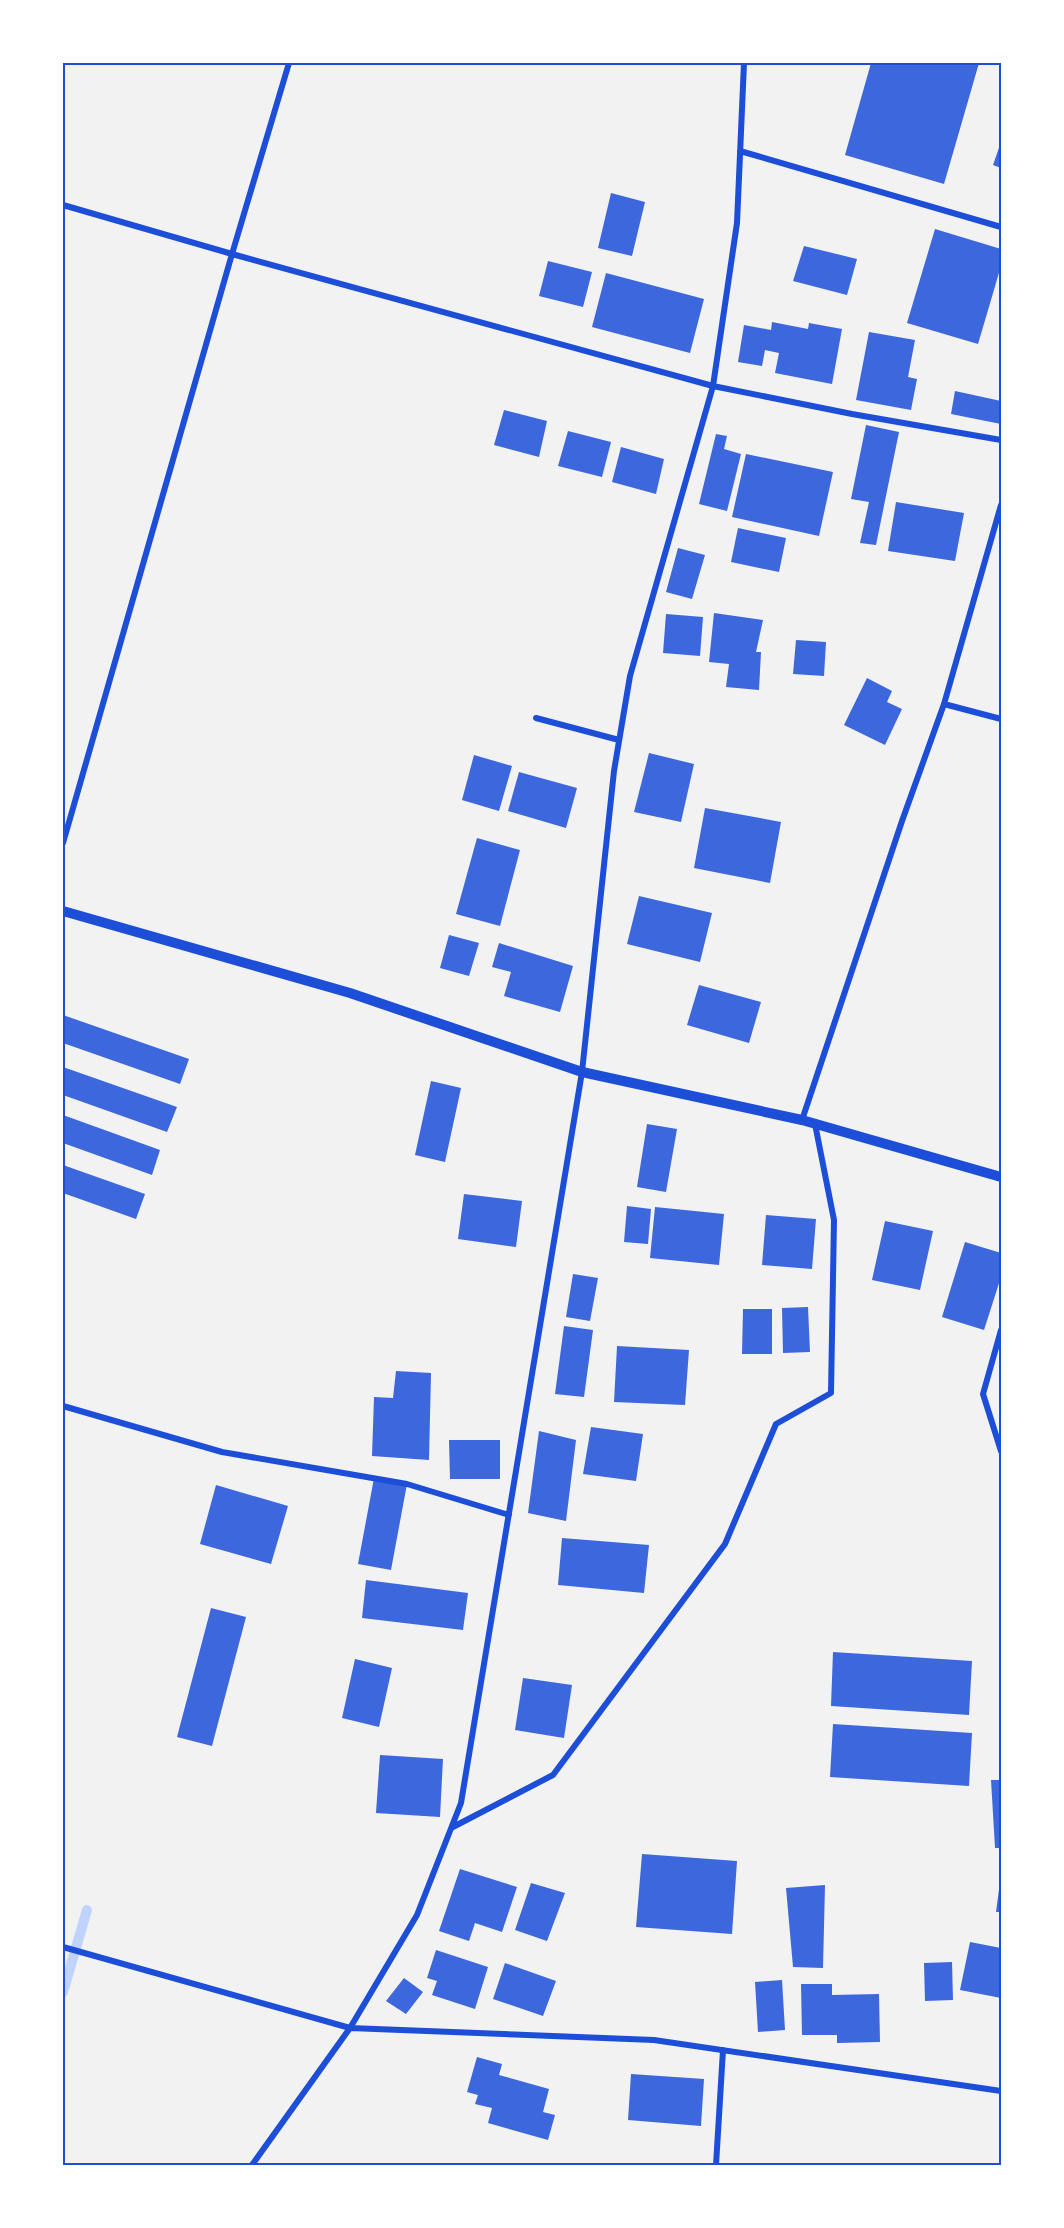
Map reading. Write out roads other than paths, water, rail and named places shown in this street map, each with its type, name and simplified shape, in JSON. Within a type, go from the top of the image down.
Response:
[{"type":"street","points":[[63,843],[289,63]]},
{"type":"street","points":[[252,2165],[350,2028],[417,1915],[461,1803],[582,1072],[614,771],[630,676],[713,386],[738,223],[744,63]]},
{"type":"street","points":[[740,151],[1001,227]]},
{"type":"street","points":[[63,205],[232,254],[713,386],[852,414],[1001,440]]},
{"type":"street","points":[[802,1120],[902,821],[944,704],[1001,505]]},
{"type":"street","points":[[944,704],[1001,719]]},
{"type":"street","points":[[536,718],[619,740]]},
{"type":"street","points":[[63,911],[350,993],[582,1072],[802,1120],[1001,1177]]},
{"type":"street","points":[[453,1827],[553,1775],[725,1544],[776,1424],[831,1393],[834,1220],[815,1124]]},
{"type":"street","points":[[1001,1330],[983,1394],[1001,1451]]},
{"type":"street","points":[[63,1406],[222,1452],[407,1484],[509,1515]]},
{"type":"street","points":[[63,1947],[350,2028],[654,2040],[1001,2091]]},
{"type":"street","points":[[716,2165],[723,2050]]},
{"type":"waterway","points":[[63,1992],[87,1910]]}]
